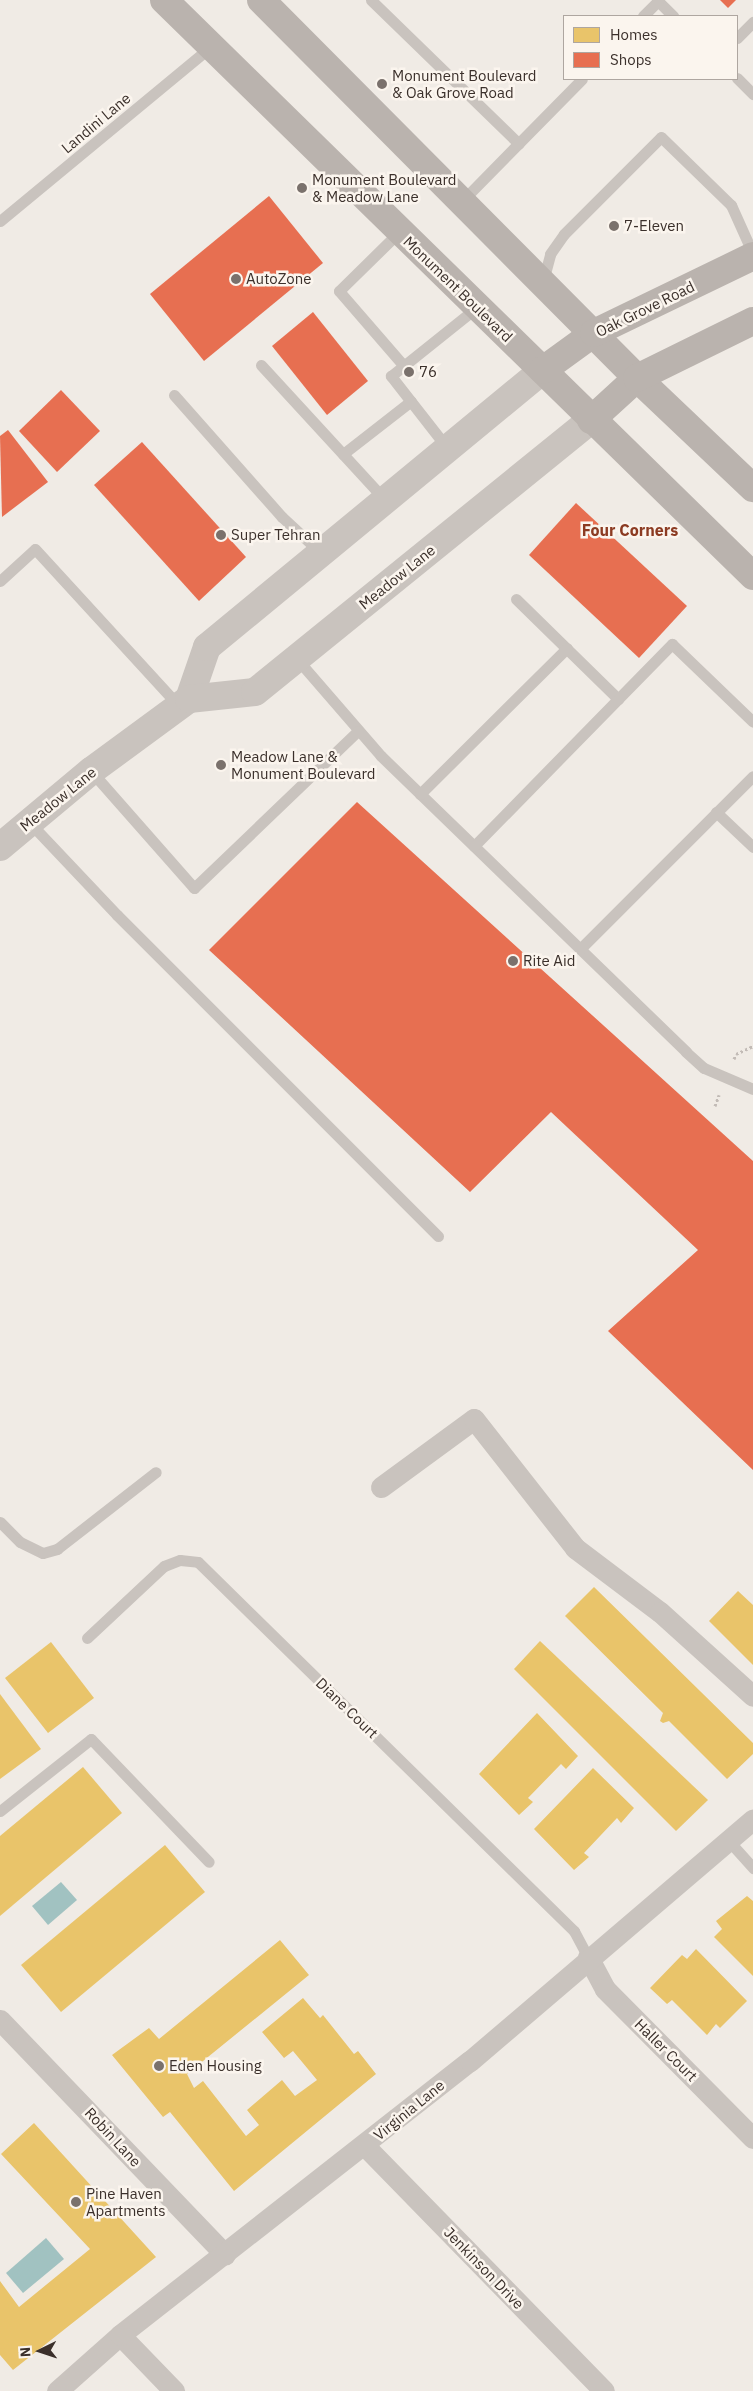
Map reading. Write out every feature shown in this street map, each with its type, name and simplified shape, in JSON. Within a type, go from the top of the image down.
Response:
[{"type":"main road","name":"Monument Boulevard","points":[[164,0],[399,232],[543,370],[590,420],[753,576]]},
{"type":"main road","points":[[269,3],[637,378],[753,488]]},
{"type":"main road","name":"Oak Grove Road","points":[[543,370],[594,333],[753,255]]},
{"type":"main road","points":[[590,420],[637,378],[753,321]]},
{"type":"street","points":[[184,703],[208,647],[543,370]]},
{"type":"street","name":"Meadow Lane","points":[[0,847],[91,771],[184,703],[255,692],[590,420]]},
{"type":"street","points":[[381,1487],[474,1419],[576,1548],[660,1612],[753,1696]]},
{"type":"street","name":"Virginia Lane","points":[[57,2391],[120,2335],[365,2146],[470,2061],[588,1957],[753,1820]]},
{"type":"street","name":"Haller Court","points":[[588,1957],[605,1988],[753,2138]]},
{"type":"street","name":"Robin Lane","points":[[0,2020],[224,2255]]},
{"type":"street","name":"Jenkinson Drive","points":[[365,2146],[604,2391]]},
{"type":"street","points":[[120,2335],[174,2391]]},
{"type":"lane","points":[[371,0],[519,144]]},
{"type":"lane","points":[[644,15],[658,0],[673,15]]},
{"type":"lane","points":[[738,37],[753,22]]},
{"type":"lane","name":"Landini Lane","points":[[0,221],[210,47]]},
{"type":"lane","points":[[738,79],[753,94]]},
{"type":"lane","points":[[462,201],[581,80]]},
{"type":"lane","points":[[543,282],[550,254],[564,234],[661,138],[731,205],[753,255]]},
{"type":"lane","points":[[399,232],[339,292],[404,366]]},
{"type":"lane","points":[[448,449],[391,376],[477,307]]},
{"type":"lane","points":[[261,365],[386,500]]},
{"type":"lane","points":[[174,395],[282,517],[321,553]]},
{"type":"lane","points":[[343,454],[411,401]]},
{"type":"lane","points":[[0,581],[35,549],[184,703]]},
{"type":"lane","points":[[516,599],[618,699]]},
{"type":"lane","points":[[474,846],[672,644],[753,722]]},
{"type":"lane","points":[[420,794],[462,749],[567,648]]},
{"type":"lane","points":[[297,659],[358,732],[704,1068],[751,1085]]},
{"type":"lane","points":[[91,771],[194,888],[358,732]]},
{"type":"lane","points":[[581,948],[753,776]]},
{"type":"lane","points":[[716,812],[753,847]]},
{"type":"lane","points":[[30,822],[117,915],[438,1236]]},
{"type":"lane","points":[[0,1522],[20,1542],[43,1553],[57,1549],[156,1472]]},
{"type":"lane","name":"Diane Court","points":[[86,1638],[164,1566],[180,1560],[198,1562],[574,1931],[588,1957]]},
{"type":"lane","points":[[0,1811],[91,1739],[209,1862]]},
{"type":"lane","points":[[728,1840],[753,1868]]},
{"type":"water","points":[[61,1882],[77,1900],[48,1925],[32,1906]]},
{"type":"water","points":[[46,2238],[64,2259],[23,2293],[6,2273]]},
{"type":"building: Homes","points":[[594,1587],[753,1743],[753,1754],[727,1779],[669,1721],[663,1723],[660,1721],[663,1713],[565,1616]]},
{"type":"building: Homes","points":[[738,1591],[753,1605],[753,1665],[709,1621]]},
{"type":"building: Homes","points":[[540,1641],[708,1800],[676,1831],[514,1669]]},
{"type":"building: Homes","points":[[51,1642],[94,1698],[48,1733],[5,1678]]},
{"type":"building: Homes","points":[[0,1694],[41,1749],[0,1779]]},
{"type":"building: Homes","points":[[537,1713],[578,1756],[566,1769],[561,1764],[528,1798],[533,1802],[519,1815],[479,1774]]},
{"type":"building: Homes","points":[[83,1767],[122,1813],[0,1916],[0,1836]]},
{"type":"building: Homes","points":[[593,1768],[634,1808],[621,1823],[617,1818],[584,1853],[589,1857],[574,1870],[534,1829]]},
{"type":"building: Homes","points":[[165,1845],[205,1892],[61,2012],[21,1965]]},
{"type":"building: Homes","points":[[747,1896],[753,1901],[753,1976],[714,1937],[722,1929],[716,1921]]},
{"type":"building: Homes","name":"Eden Housing","points":[[280,1940],[309,1975],[187,2074],[194,2088],[203,2081],[246,2136],[259,2125],[247,2110],[282,2080],[295,2096],[317,2080],[293,2051],[284,2058],[262,2032],[303,1998],[320,2018],[323,2015],[354,2054],[358,2051],[376,2074],[234,2191],[170,2112],[163,2117],[112,2055],[149,2028],[159,2039]]},
{"type":"building: Homes","points":[[696,1949],[747,2001],[720,2028],[716,2024],[707,2035],[672,2000],[667,2004],[650,1988],[682,1955],[687,1959]]},
{"type":"building: Homes","name":"Pine Haven Apartments","points":[[34,2123],[156,2257],[13,2370],[0,2355],[0,2281],[19,2307],[90,2249],[1,2154]]},
{"type":"building: Shops","points":[[720,0],[736,0],[728,8]]},
{"type":"building: Shops","name":"AutoZone","points":[[269,196],[323,263],[204,361],[150,294]]},
{"type":"building: Shops","points":[[313,312],[368,381],[327,415],[272,346]]},
{"type":"building: Shops","points":[[61,390],[100,431],[57,472],[19,431]]},
{"type":"building: Shops","points":[[8,430],[48,482],[2,517],[0,436]]},
{"type":"building: Shops","points":[[142,442],[246,557],[199,601],[94,485]]},
{"type":"building: Shops","points":[[576,503],[687,606],[639,658],[529,555]]},
{"type":"building: Shops","points":[[357,802],[753,1161],[753,1470],[608,1331],[698,1250],[551,1112],[470,1192],[209,950]]},
{"type":"place","name":"Monument Boulevard & Oak Grove Road","points":[[382,84]]},
{"type":"place","name":"Monument Boulevard & Meadow Lane","points":[[302,188]]},
{"type":"place","name":"7-Eleven","points":[[614,226]]},
{"type":"place","name":"AutoZone","points":[[236,279]]},
{"type":"place","name":"76","points":[[409,372]]},
{"type":"place","name":"Super Tehran","points":[[221,535]]},
{"type":"place","name":"Meadow Lane & Monument Boulevard","points":[[221,765]]},
{"type":"place","name":"Rite Aid","points":[[513,961]]},
{"type":"place","name":"Eden Housing","points":[[159,2066]]},
{"type":"place","name":"Pine Haven Apartments","points":[[76,2202]]},
{"type":"district","name":"Four Corners","points":[[630,530]]}]
